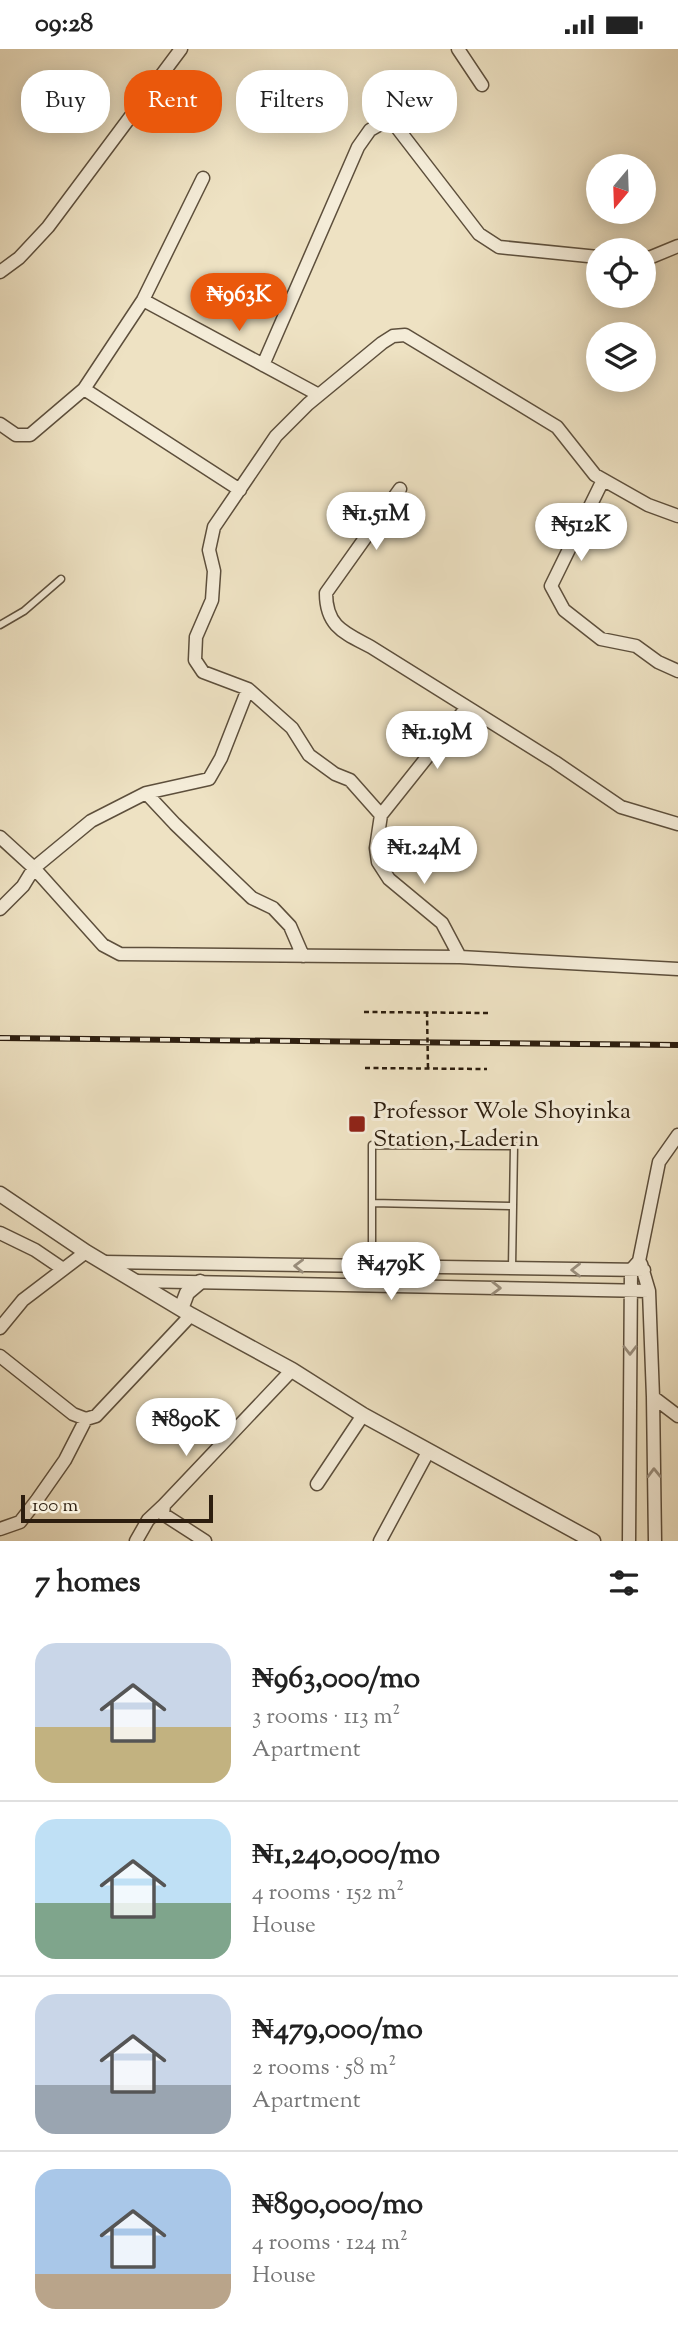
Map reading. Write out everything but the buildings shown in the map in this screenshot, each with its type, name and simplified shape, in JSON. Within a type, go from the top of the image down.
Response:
[{"type":"street","points":[[0,272],[19,258],[48,227],[181,49]]},
{"type":"street","points":[[458,49],[482,85]]},
{"type":"street","points":[[263,365],[358,147],[370,130],[384,121],[396,125],[479,234],[488,242],[499,247],[586,256]]},
{"type":"street","points":[[0,424],[16,435],[30,435],[83,389],[143,300],[203,178]]},
{"type":"street","points":[[656,255],[678,246]]},
{"type":"street","points":[[143,300],[319,395]]},
{"type":"street","points":[[381,815],[350,781],[335,774],[309,755],[292,728],[248,689],[203,672],[195,660],[196,637],[212,600],[214,571],[209,550],[214,527],[276,436],[319,395],[382,343],[393,336],[405,335],[557,427],[595,475],[648,505],[678,516]]},
{"type":"street","points":[[83,389],[240,490]]},
{"type":"street","points":[[603,480],[551,586],[564,610],[601,639],[636,646],[658,662],[678,671]]},
{"type":"street","points":[[400,489],[326,593],[326,606],[339,631],[371,647],[555,762],[621,807],[678,824]]},
{"type":"street","points":[[0,909],[23,886],[34,868],[91,821],[146,793],[209,779],[221,758],[248,689]]},
{"type":"street","points":[[460,957],[442,923],[389,879],[379,862],[376,848],[381,815],[467,707]]},
{"type":"street","points":[[146,793],[252,898],[273,908],[290,926],[303,956]]},
{"type":"street","points":[[0,837],[34,868],[103,945],[120,954],[460,957],[678,969]]},
{"type":"street","points":[[629,1541],[631,1291],[659,1162],[678,1135]]},
{"type":"street","points":[[0,1194],[86,1252],[186,1312],[292,1370],[363,1415],[584,1539]]},
{"type":"street","points":[[0,1233],[35,1250],[63,1269]]},
{"type":"street","points":[[0,1328],[23,1300],[86,1252]]},
{"type":"street","points":[[103,1262],[512,1269],[638,1267]]},
{"type":"street","points":[[229,1265],[229,1282]]},
{"type":"street","points":[[638,1267],[649,1291],[655,1541]]},
{"type":"street","points":[[134,1281],[649,1291]]},
{"type":"street","points":[[0,1356],[73,1414],[86,1419],[96,1416],[186,1312],[187,1293],[200,1282]]},
{"type":"street","points":[[136,1541],[148,1520],[292,1370]]},
{"type":"street","points":[[653,1397],[678,1416]]},
{"type":"street","points":[[317,1484],[363,1415]]},
{"type":"street","points":[[0,1529],[20,1522],[65,1459],[86,1419]]},
{"type":"street","points":[[380,1541],[428,1452]]},
{"type":"street","points":[[164,1505],[163,1514],[205,1541]]},
{"type":"lane","points":[[0,625],[24,611],[61,579]]},
{"type":"lane","points":[[372,1267],[372,1145],[514,1146],[512,1269]]},
{"type":"lane","points":[[372,1203],[513,1206]]},
{"type":"path","points":[[364,1012],[489,1013]]},
{"type":"path","points":[[427,1012],[428,1069]]},
{"type":"path","points":[[365,1068],[487,1069]]},
{"type":"railway","points":[[0,1038],[678,1045]]},
{"type":"place","name":"Professor Wole Shoyinka Station, Laderin","points":[[357,1124]]}]
